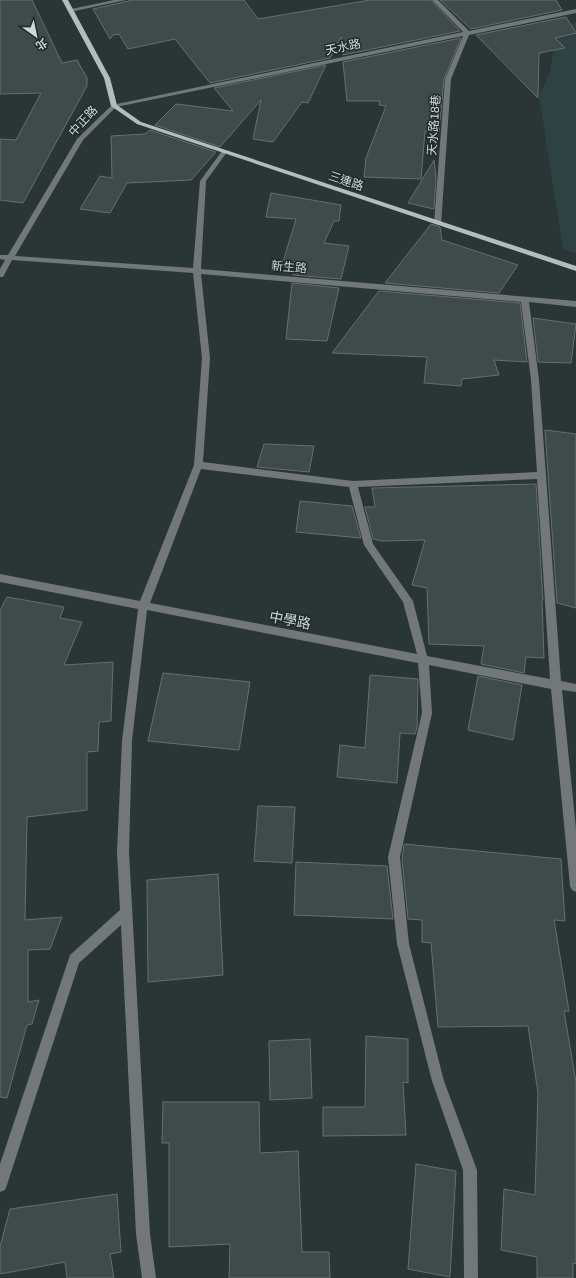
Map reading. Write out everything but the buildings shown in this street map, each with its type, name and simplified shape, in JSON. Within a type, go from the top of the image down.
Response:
[{"type":"main road","name":"中正路","points":[[65,0],[107,78],[114,106]]},
{"type":"main road","name":"三連路","points":[[114,106],[140,123],[576,269]]},
{"type":"street","points":[[70,10],[122,0]]},
{"type":"street","points":[[435,0],[467,33]]},
{"type":"street","name":"天水路","points":[[114,106],[576,11]]},
{"type":"street","name":"天水路18巷","points":[[438,223],[448,79],[467,33]]},
{"type":"street","name":"中正路","points":[[0,274],[80,139],[114,106]]},
{"type":"street","points":[[149,1278],[142,1226],[123,852],[126,741],[143,607],[198,465],[206,358],[197,271],[203,181],[224,152]]},
{"type":"street","name":"新生路","points":[[0,257],[10,256],[197,271],[576,304]]},
{"type":"street","points":[[525,300],[535,380],[556,685],[576,886]]},
{"type":"street","points":[[198,465],[353,484],[542,475]]},
{"type":"street","points":[[353,484],[369,545],[408,600],[423,659],[427,713],[394,857],[403,944],[438,1081],[470,1170],[471,1278]]},
{"type":"street","name":"中學路","points":[[0,578],[143,607],[576,688]]},
{"type":"street","points":[[0,1185],[74,959],[126,913]]},
{"type":"shaded area","points":[[576,22],[576,253],[563,249],[539,96],[550,72],[558,26]]}]
